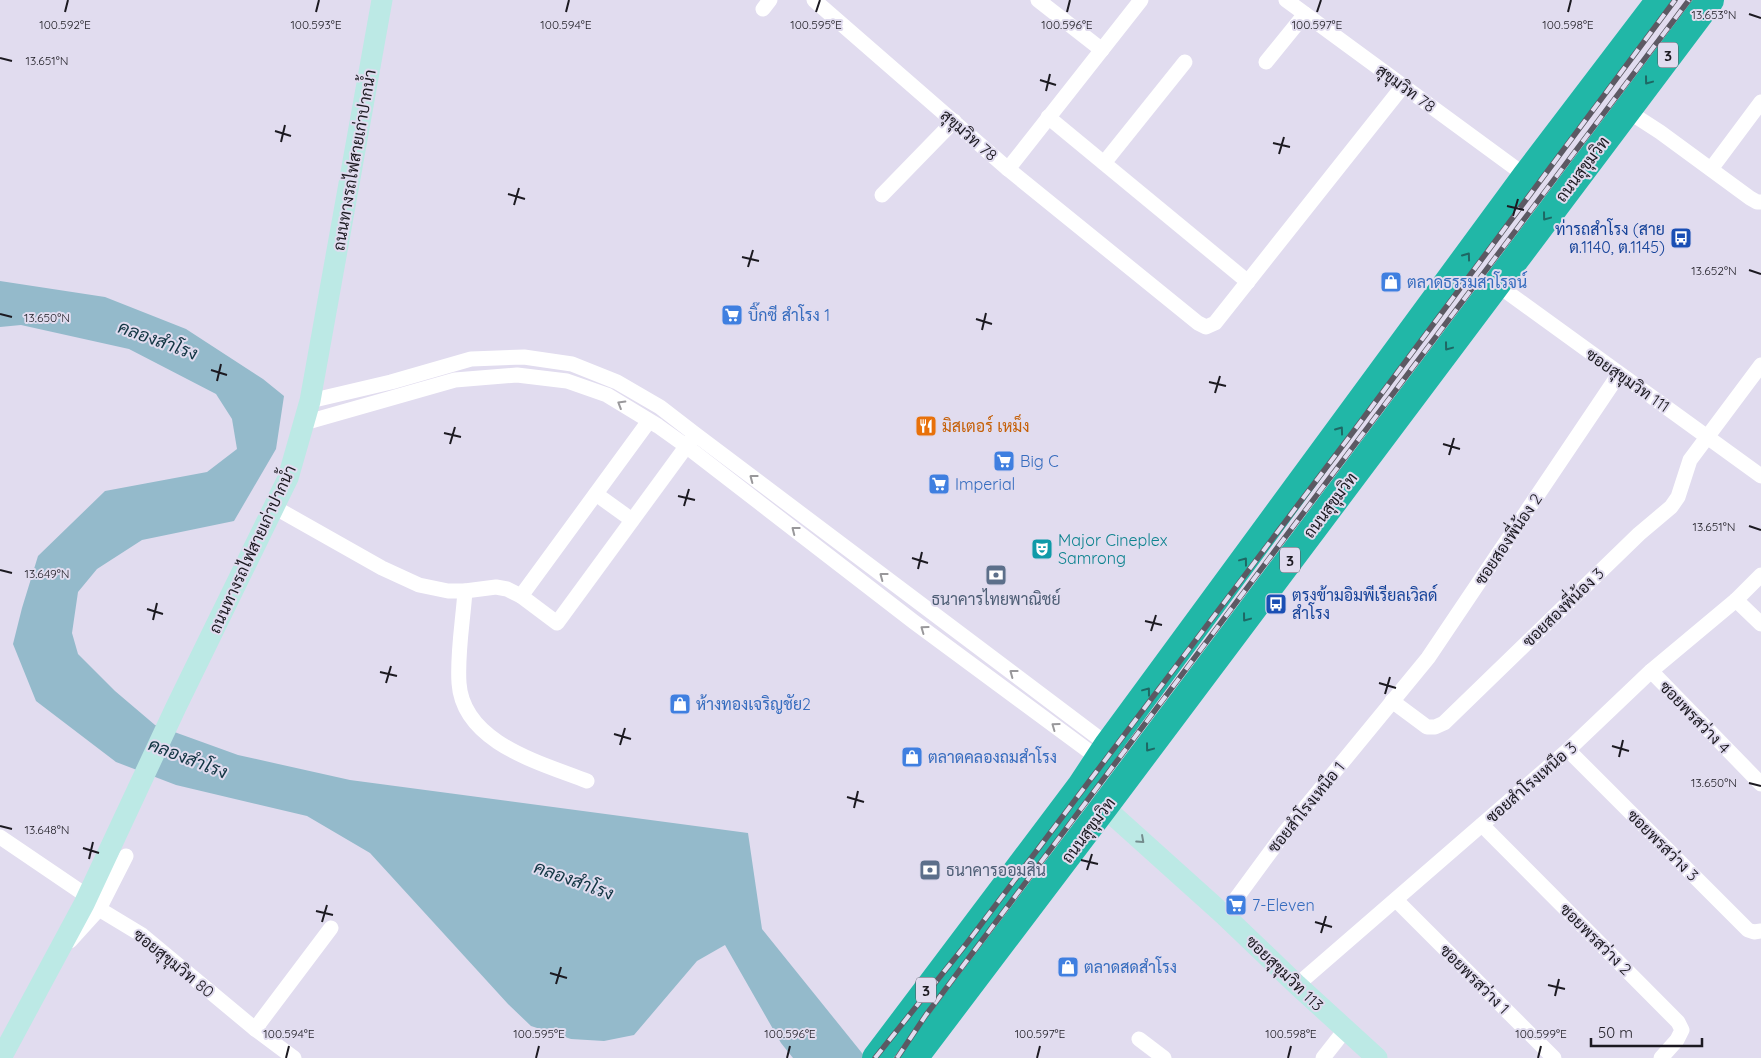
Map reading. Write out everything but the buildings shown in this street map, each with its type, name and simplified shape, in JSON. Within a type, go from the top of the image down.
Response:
[{"type":"highway","name":"ถนนสุขุมวิท","points":[[876,1058],[1081,786],[1101,750],[1526,176],[1660,0]]},
{"type":"highway","name":"ถนนสุขุมวิท","points":[[914,1058],[1710,0]]},
{"type":"highway","points":[[893,1058],[883,1029],[887,1019],[958,920],[1074,768],[1101,750]]},
{"type":"highway","points":[[929,1058],[1094,835],[1104,807]]},
{"type":"main road","name":"ถนนทางรถไฟสายเก่าปากน้ำ","points":[[1,1058],[62,945],[93,903],[141,784],[170,720],[288,478],[310,402],[382,0]]},
{"type":"main road","name":"ซอยสุขุมวิท 113","points":[[1104,807],[1224,915],[1296,985],[1377,1058]]},
{"type":"street","name":"สุขุมวิท 78","points":[[814,0],[1008,169],[1141,0]]},
{"type":"street","points":[[1038,0],[1102,50]]},
{"type":"street","name":"สุขุมวิท 78","points":[[1286,0],[1526,176]]},
{"type":"street","points":[[1266,62],[1305,14]]},
{"type":"street","points":[[1104,163],[1185,62]]},
{"type":"street","points":[[1008,169],[1198,323],[1206,327],[1215,322],[1248,282],[1403,86]]},
{"type":"street","points":[[1711,169],[1761,102]]},
{"type":"street","points":[[1626,110],[1660,132],[1750,198],[1761,202]]},
{"type":"street","points":[[1048,117],[1248,282]]},
{"type":"street","points":[[882,195],[954,121]]},
{"type":"street","name":"ซอยสุขุมวิท 111","points":[[1496,284],[1619,374],[1758,470]]},
{"type":"street","points":[[304,423],[443,375],[471,359],[524,357],[572,364],[617,382],[660,407],[690,440],[1101,750]]},
{"type":"street","points":[[567,380],[572,364]]},
{"type":"street","name":"ซอยสองพี่น้อง 3","points":[[1392,701],[1427,727],[1435,727],[1444,723],[1639,534],[1671,506],[1681,491],[1690,460],[1761,365]]},
{"type":"street","name":"ซอยสองพี่น้อง 2","points":[[1392,701],[1428,658],[1619,374]]},
{"type":"street","points":[[310,402],[443,375],[454,380],[517,375],[567,380],[607,395],[649,420],[690,440]]},
{"type":"street","points":[[521,596],[649,420]]},
{"type":"street","points":[[274,507],[382,568],[419,585],[448,591],[465,592],[496,587],[507,589],[521,596],[557,623],[690,440]]},
{"type":"street","points":[[596,494],[632,520]]},
{"type":"street","name":"ซอยสำโรงเหนือ 3","points":[[1296,985],[1568,750],[1650,671],[1736,600],[1761,575]]},
{"type":"street","points":[[465,592],[458,668],[459,684],[464,705],[471,717],[480,728],[523,756],[587,781]]},
{"type":"street","points":[[1736,600],[1761,624]]},
{"type":"street","name":"ซอยพรสว่าง 4","points":[[1650,671],[1761,784]]},
{"type":"street","name":"ซอยสำโรงเหนือ 1","points":[[1224,915],[1284,832],[1392,701]]},
{"type":"street","name":"ซอยพรสว่าง 3","points":[[1568,750],[1748,930],[1754,932],[1761,931]]},
{"type":"street","name":"ซอยพรสว่าง 2","points":[[1482,825],[1678,1022],[1682,1030],[1677,1040],[1661,1058]]},
{"type":"street","name":"ซอยสุขุมวิท 80","points":[[0,838],[142,935],[255,1029],[294,1058]]},
{"type":"street","points":[[93,903],[126,856]]},
{"type":"street","name":"ซอยพรสว่าง 1","points":[[1396,900],[1554,1058]]},
{"type":"street","points":[[255,1029],[331,928]]},
{"type":"street","points":[[1323,1058],[1346,1030]]},
{"type":"street","points":[[1139,1039],[1164,1058]]},
{"type":"water","name":"คลองสำโรง","points":[[0,281],[105,297],[186,329],[263,379],[284,396],[276,449],[234,521],[142,540],[97,569],[78,592],[72,633],[78,654],[115,691],[155,725],[238,755],[350,780],[748,833],[762,929],[866,1058],[793,1058],[781,1043],[725,945],[697,961],[634,1035],[604,1041],[571,1039],[531,1026],[508,1004],[370,853],[307,816],[176,785],[116,762],[36,701],[13,644],[38,556],[105,491],[207,472],[237,449],[232,419],[216,394],[129,349],[21,325],[0,327]]},
{"type":"railway","points":[[875,1058],[967,943],[1350,436],[1675,0]]},
{"type":"railway","points":[[897,1058],[926,1015],[1689,0]]},
{"type":"place","name":"ท่ารถสำโรง (สาย ต.1140, ต.1145)","points":[[1681,238]]},
{"type":"place","name":"ตลาดธรรมสาโรจน์","points":[[1391,282]]},
{"type":"place","name":"บิ๊กซี สำโรง 1","points":[[732,315]]},
{"type":"place","name":"มิสเตอร์ เหม็ง","points":[[926,426]]},
{"type":"place","name":"Big C","points":[[1004,461]]},
{"type":"place","name":"Imperial","points":[[939,484]]},
{"type":"place","name":"Major Cineplex Samrong","points":[[1042,549]]},
{"type":"place","name":"ธนาคารไทยพาณิชย์","points":[[996,575]]},
{"type":"place","name":"ตรงข้ามอิมพีเรียลเวิลด์ สําโรง","points":[[1276,604]]},
{"type":"place","name":"ห้างทองเจริญชัย2","points":[[680,704]]},
{"type":"place","name":"ตลาดคลองถมสำโรง","points":[[912,757]]},
{"type":"place","name":"ธนาคารออมสิน","points":[[930,870]]},
{"type":"place","name":"7-Eleven","points":[[1236,905]]},
{"type":"place","name":"ตลาดสดสำโรง","points":[[1068,967]]}]
